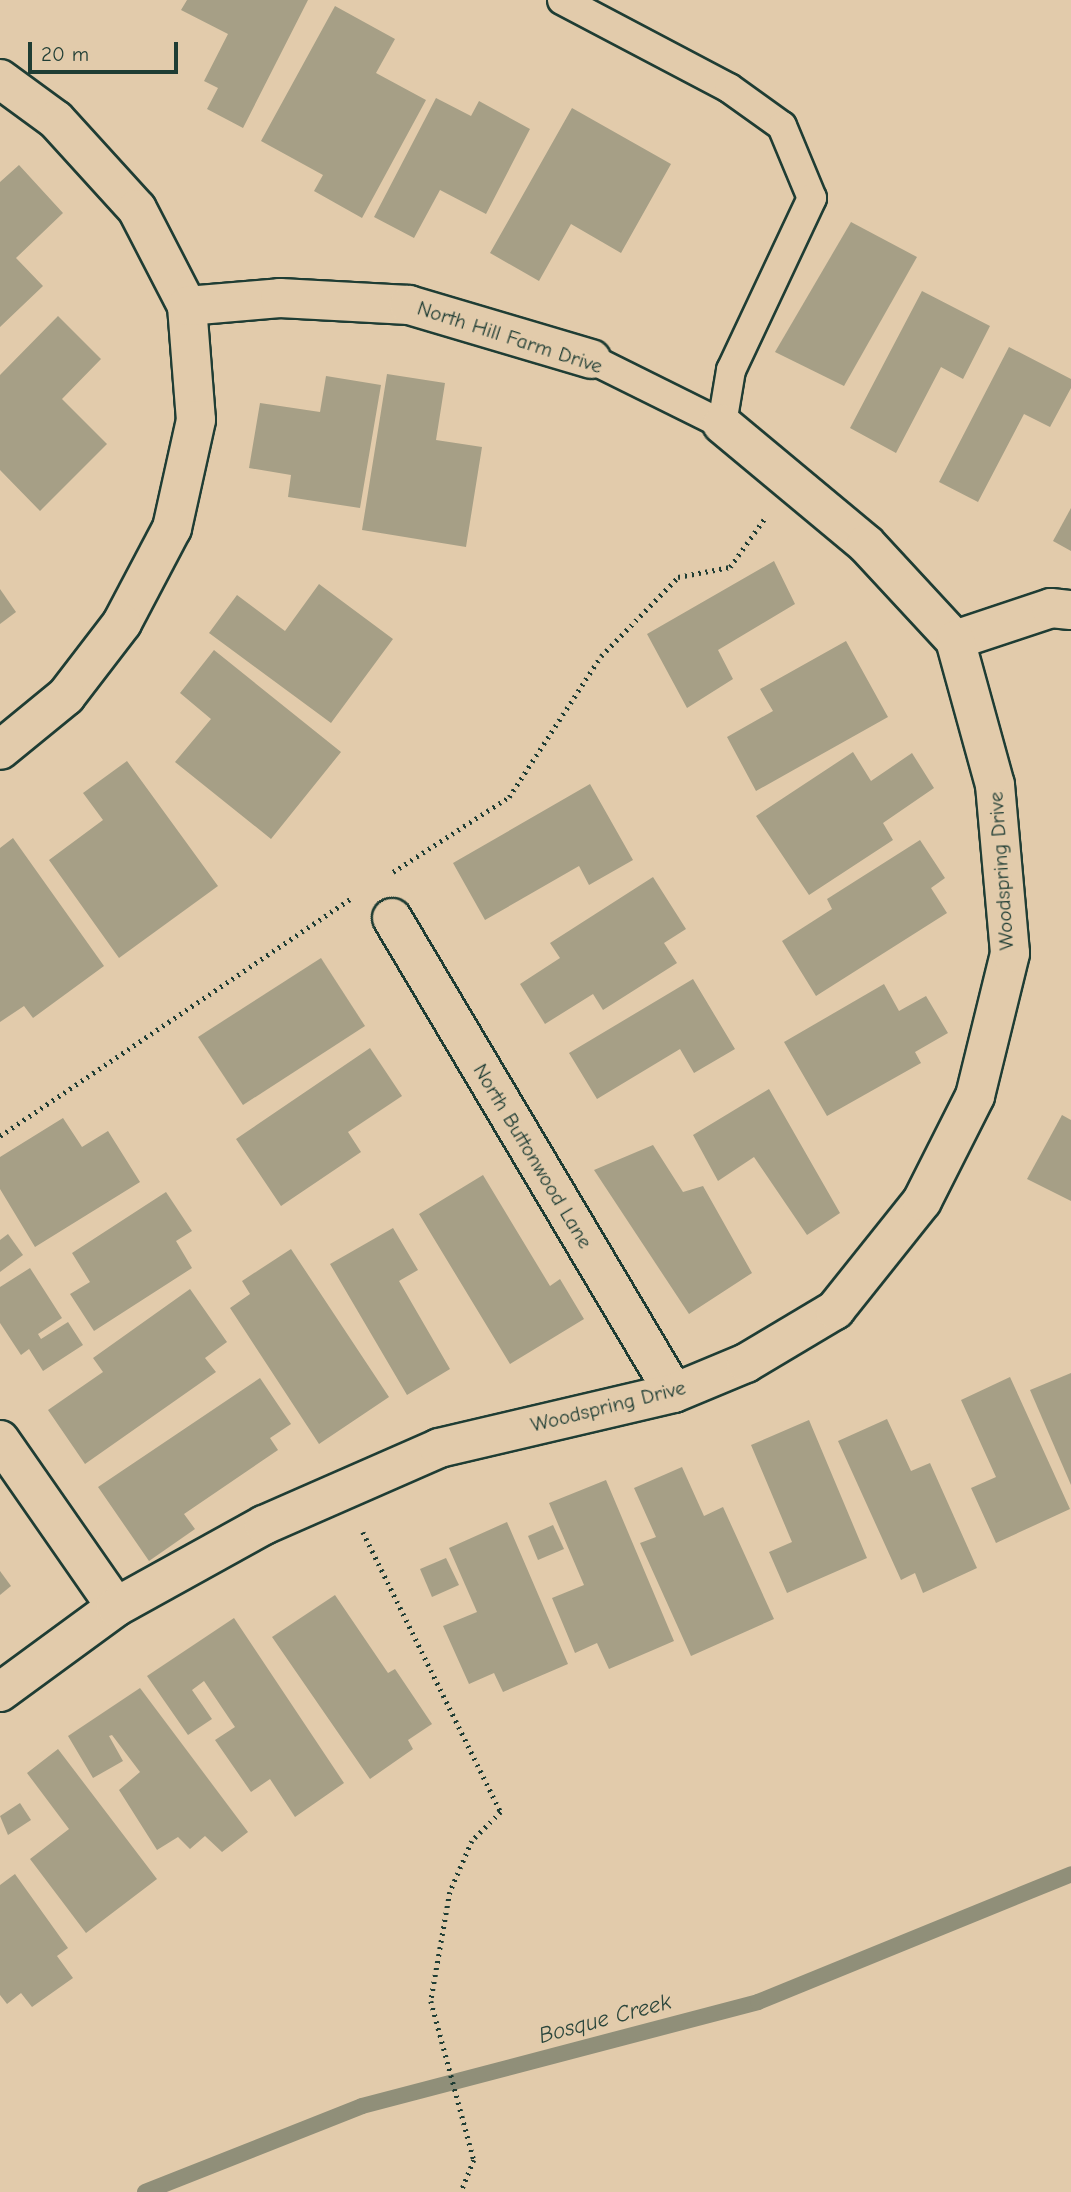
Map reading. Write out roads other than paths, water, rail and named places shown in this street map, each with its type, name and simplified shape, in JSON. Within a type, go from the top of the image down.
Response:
[{"type":"street","points":[[0,79],[56,120],[137,209],[187,306],[196,420],[172,528],[122,623],[66,696],[0,750]]},
{"type":"street","name":"North Hill Farm Drive","points":[[187,306],[280,298],[409,304],[591,359]]},
{"type":"street","name":"North Hill Farm Drive","points":[[722,424],[866,544],[955,640]]},
{"type":"street","points":[[955,640],[1051,608],[1071,610]]},
{"type":"street","name":"Woodspring Drive","points":[[0,1692],[116,1607],[264,1525],[439,1448],[674,1393],[746,1363],[835,1310],[922,1201],[975,1096],[1010,953],[995,785],[955,640]]},
{"type":"street","name":"North Buttonwood Lane","points":[[392,918],[674,1393]]},
{"type":"street","points":[[0,1440],[116,1607]]},
{"type":"lane","points":[[562,0],[729,88],[782,126],[813,198],[731,370],[722,424]]},
{"type":"lane","name":"North Hill Farm Drive","points":[[591,359],[722,424]]},
{"type":"waterway","name":"Bosque Creek","points":[[145,2192],[362,2106],[758,2002],[1071,1874]]}]
